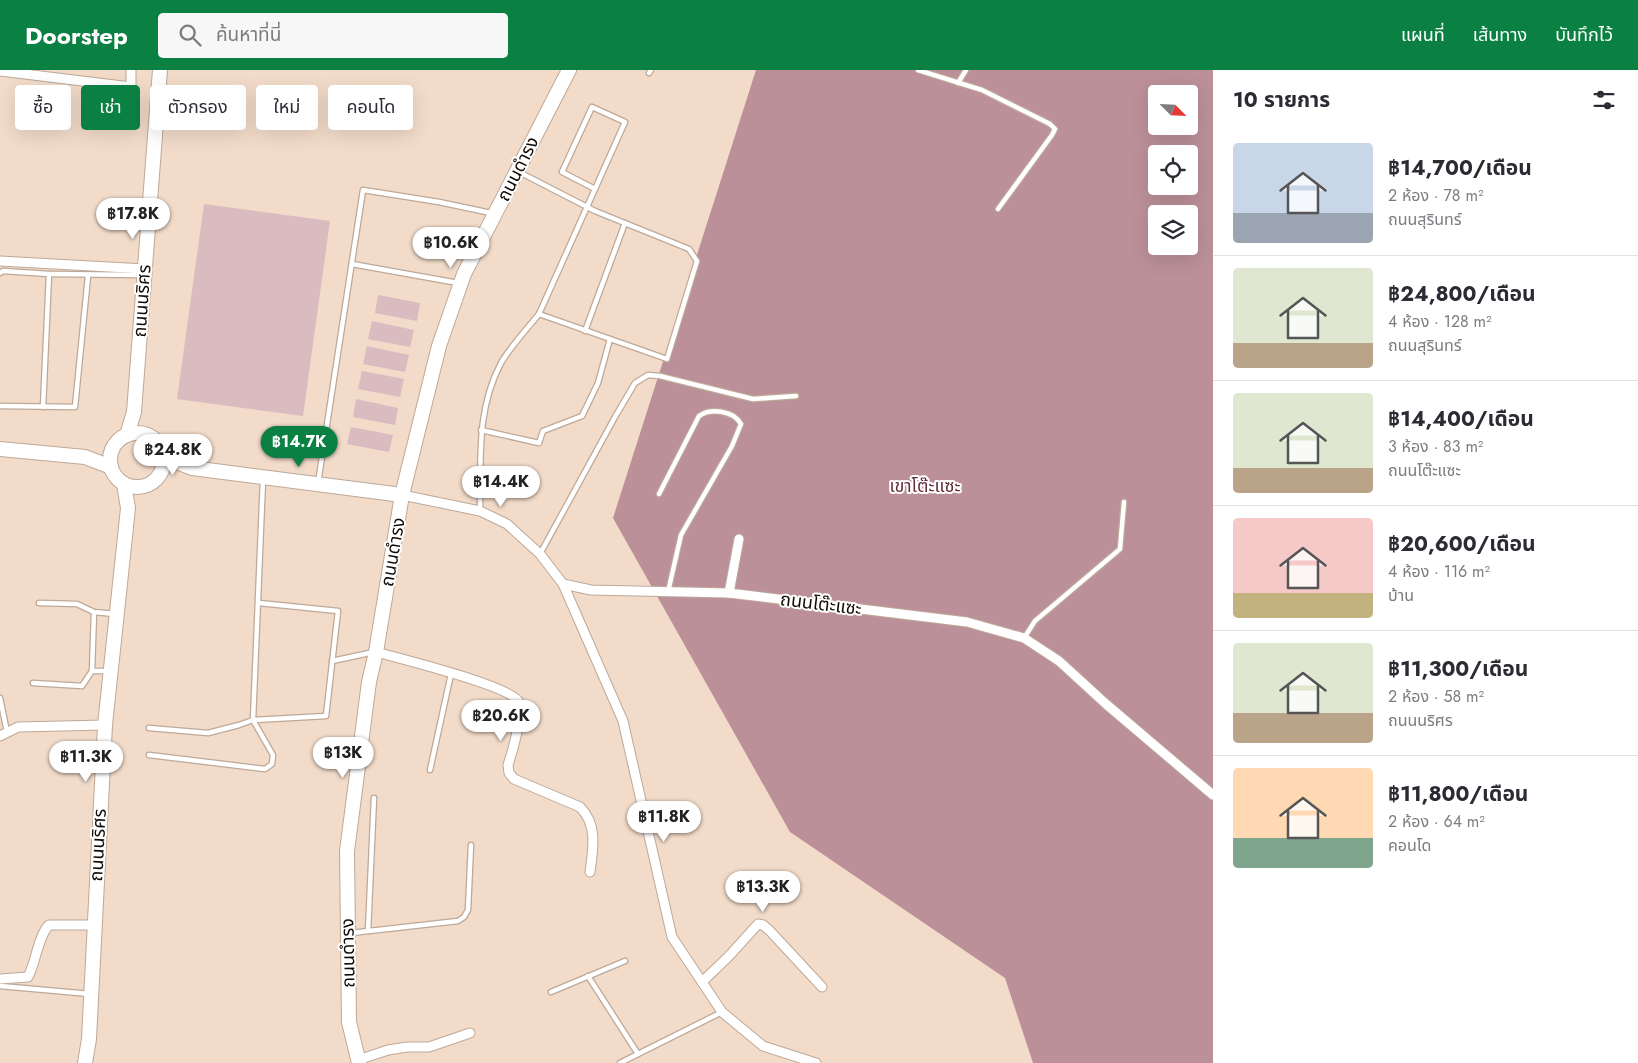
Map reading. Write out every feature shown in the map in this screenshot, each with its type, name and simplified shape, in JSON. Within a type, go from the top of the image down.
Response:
[{"type":"street","points":[[0,72],[49,74],[131,87],[131,70]]},
{"type":"street","name":"ถนนนริศร","points":[[127,435],[134,412],[160,70]]},
{"type":"street","name":"ถนนดำรง","points":[[359,1061],[348,1022],[347,851],[369,682],[376,652],[402,495],[439,346],[461,284],[518,172],[565,71]]},
{"type":"street","points":[[0,261],[145,272]]},
{"type":"street","name":"ถนนนริศร","points":[[134,412],[143,434]]},
{"type":"street","points":[[143,434],[156,442],[164,457],[161,473],[156,480],[148,485],[132,487],[124,484],[113,474],[111,467],[112,452],[120,439],[127,435],[143,434]]},
{"type":"street","points":[[0,449],[85,457],[111,467]]},
{"type":"street","points":[[85,457],[112,452]]},
{"type":"street","points":[[164,457],[192,468],[402,495],[480,510],[507,524],[540,554],[563,584],[623,721],[672,937],[722,1012],[763,1046],[816,1063]]},
{"type":"street","points":[[161,473],[192,468]]},
{"type":"street","name":"ถนนนริศร","points":[[85,1063],[89,1039],[105,725],[128,508],[124,484]]},
{"type":"street","name":"ถนนนริศร","points":[[128,508],[140,487]]},
{"type":"street","points":[[729,593],[739,539]]},
{"type":"street","name":"ถนนโต๊ะแซะ","points":[[563,584],[591,590],[729,593],[967,622],[1024,638],[1059,661],[1106,704],[1213,795]]},
{"type":"street","points":[[376,652],[477,681],[515,697],[520,703],[520,714],[508,765],[509,773],[514,779],[580,807],[587,814],[591,822],[593,840],[590,872]]},
{"type":"street","points":[[4,734],[18,727],[105,725]]},
{"type":"street","points":[[0,979],[28,977],[34,966],[44,929],[49,924],[94,925]]},
{"type":"street","points":[[702,982],[758,924],[763,925],[770,931],[822,986]]},
{"type":"street","points":[[359,1061],[388,1050],[429,1046],[470,1033]]},
{"type":"lane","points":[[918,70],[982,90],[1050,124],[1055,129],[998,209]]},
{"type":"lane","points":[[958,83],[966,70]]},
{"type":"lane","points":[[480,510],[481,430],[488,395],[502,362],[539,314],[588,207],[625,122],[592,107],[562,172],[595,189]]},
{"type":"lane","points":[[518,172],[588,207],[689,249],[698,261],[667,359],[539,314]]},
{"type":"lane","points":[[318,485],[363,190],[439,202],[495,214]]},
{"type":"lane","points":[[585,330],[625,223]]},
{"type":"lane","points":[[352,264],[461,284]]},
{"type":"lane","points":[[0,273],[3,271],[88,276],[145,272]]},
{"type":"lane","points":[[43,407],[49,274]]},
{"type":"lane","points":[[0,406],[75,407],[88,276]]},
{"type":"lane","points":[[481,430],[539,443],[543,431],[582,416],[598,383],[610,339]]},
{"type":"lane","points":[[540,554],[635,383],[648,375],[660,376],[753,399],[796,396]]},
{"type":"lane","points":[[659,494],[699,416],[705,412],[727,413],[737,417],[740,424],[732,446],[681,535],[668,592]]},
{"type":"lane","points":[[149,755],[265,769],[272,764],[273,755],[253,720],[263,477]]},
{"type":"lane","points":[[1024,638],[1035,622],[1120,549],[1124,502]]},
{"type":"lane","points":[[39,603],[77,604],[94,612],[116,614]]},
{"type":"lane","points":[[149,728],[208,733],[239,726],[253,720],[326,716],[338,611],[258,603]]},
{"type":"lane","points":[[33,683],[82,686],[92,671],[94,612]]},
{"type":"lane","points":[[332,661],[376,652]]},
{"type":"lane","points":[[92,671],[110,672]]},
{"type":"lane","points":[[430,770],[451,674]]},
{"type":"lane","points":[[0,698],[4,734]]},
{"type":"lane","points":[[368,931],[374,798]]},
{"type":"lane","points":[[348,933],[458,921],[464,918],[468,910],[471,845]]},
{"type":"lane","points":[[551,992],[626,960]]},
{"type":"lane","points":[[588,976],[638,1054]]},
{"type":"lane","points":[[0,986],[91,994]]},
{"type":"lane","points":[[620,1063],[722,1012]]},
{"type":"shaded area","points":[[204,204],[330,221],[303,416],[177,399]]},
{"type":"shaded area","points":[[378,295],[420,303],[417,321],[375,313]]},
{"type":"shaded area","points":[[372,321],[414,330],[410,347],[368,339]]},
{"type":"shaded area","points":[[367,346],[409,355],[405,372],[363,364]]},
{"type":"shaded area","points":[[362,371],[404,379],[400,397],[358,389]]},
{"type":"shaded area","points":[[356,399],[398,408],[395,425],[353,417]]},
{"type":"shaded area","points":[[351,427],[393,435],[389,452],[347,444]]},
{"type":"green space","name":"เขาโต๊ะแซะ","points":[[756,70],[1213,70],[1213,1063],[1033,1063],[1005,978],[790,832],[613,518]]}]
